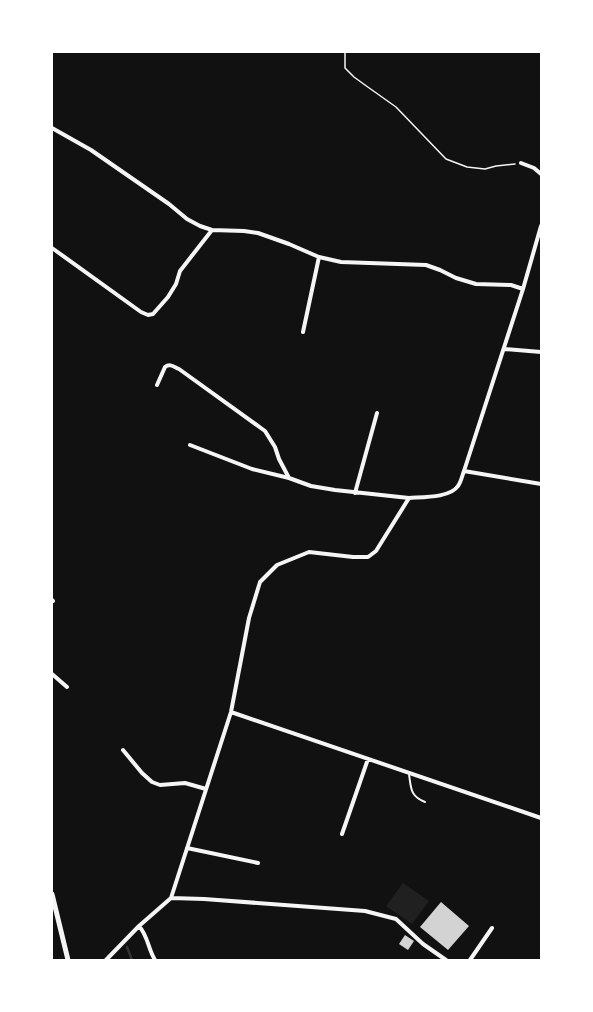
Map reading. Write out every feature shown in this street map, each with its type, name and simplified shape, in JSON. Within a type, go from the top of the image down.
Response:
[{"type":"street","points":[[52,128],[91,150],[169,204],[187,219],[200,226],[212,230],[244,231],[258,234],[289,244],[319,257],[341,262],[426,265],[456,278],[476,284],[511,285],[523,289]]},
{"type":"street","points":[[521,163],[534,168],[541,174]]},
{"type":"street","points":[[190,445],[246,468],[289,478],[312,486],[409,498],[441,495],[452,492],[458,486],[464,471],[504,350],[541,226]]},
{"type":"street","points":[[52,248],[141,312],[153,314],[168,297],[176,284],[180,271],[212,230]]},
{"type":"street","points":[[303,332],[319,257]]},
{"type":"street","points":[[504,350],[541,352]]},
{"type":"street","points":[[157,385],[167,365],[179,370],[265,431],[275,447],[279,459],[289,478]]},
{"type":"street","points":[[355,492],[377,413]]},
{"type":"street","points":[[464,471],[541,484]]},
{"type":"street","points":[[106,960],[139,926],[171,898],[231,712],[249,618],[260,582],[277,565],[309,552],[368,558],[376,551],[409,498]]},
{"type":"street","points":[[52,674],[67,687]]},
{"type":"street","points":[[231,712],[541,818]]},
{"type":"street","points":[[123,750],[142,773],[152,782],[160,785],[185,784],[206,789]]},
{"type":"street","points":[[342,834],[368,759]]},
{"type":"street","points":[[187,848],[258,863]]},
{"type":"street","points":[[52,894],[68,960]]},
{"type":"street","points":[[171,898],[204,899],[365,911],[396,919],[423,944],[446,960]]},
{"type":"street","points":[[139,926],[146,935],[150,952],[155,960]]},
{"type":"street","points":[[470,960],[492,928]]},
{"type":"lane","points":[[409,773],[412,793],[420,800],[425,802]]},
{"type":"path","points":[[345,52],[345,68],[354,77],[396,106],[446,159],[467,167],[485,169],[521,163]]},
{"type":"shaded area","points":[[403,883],[429,901],[412,924],[386,906]]},
{"type":"building","points":[[441,902],[469,926],[448,950],[420,927]]},
{"type":"building","points":[[405,935],[414,941],[408,950],[399,944]]},
{"type":"waterway","points":[[127,947],[132,960]]}]
